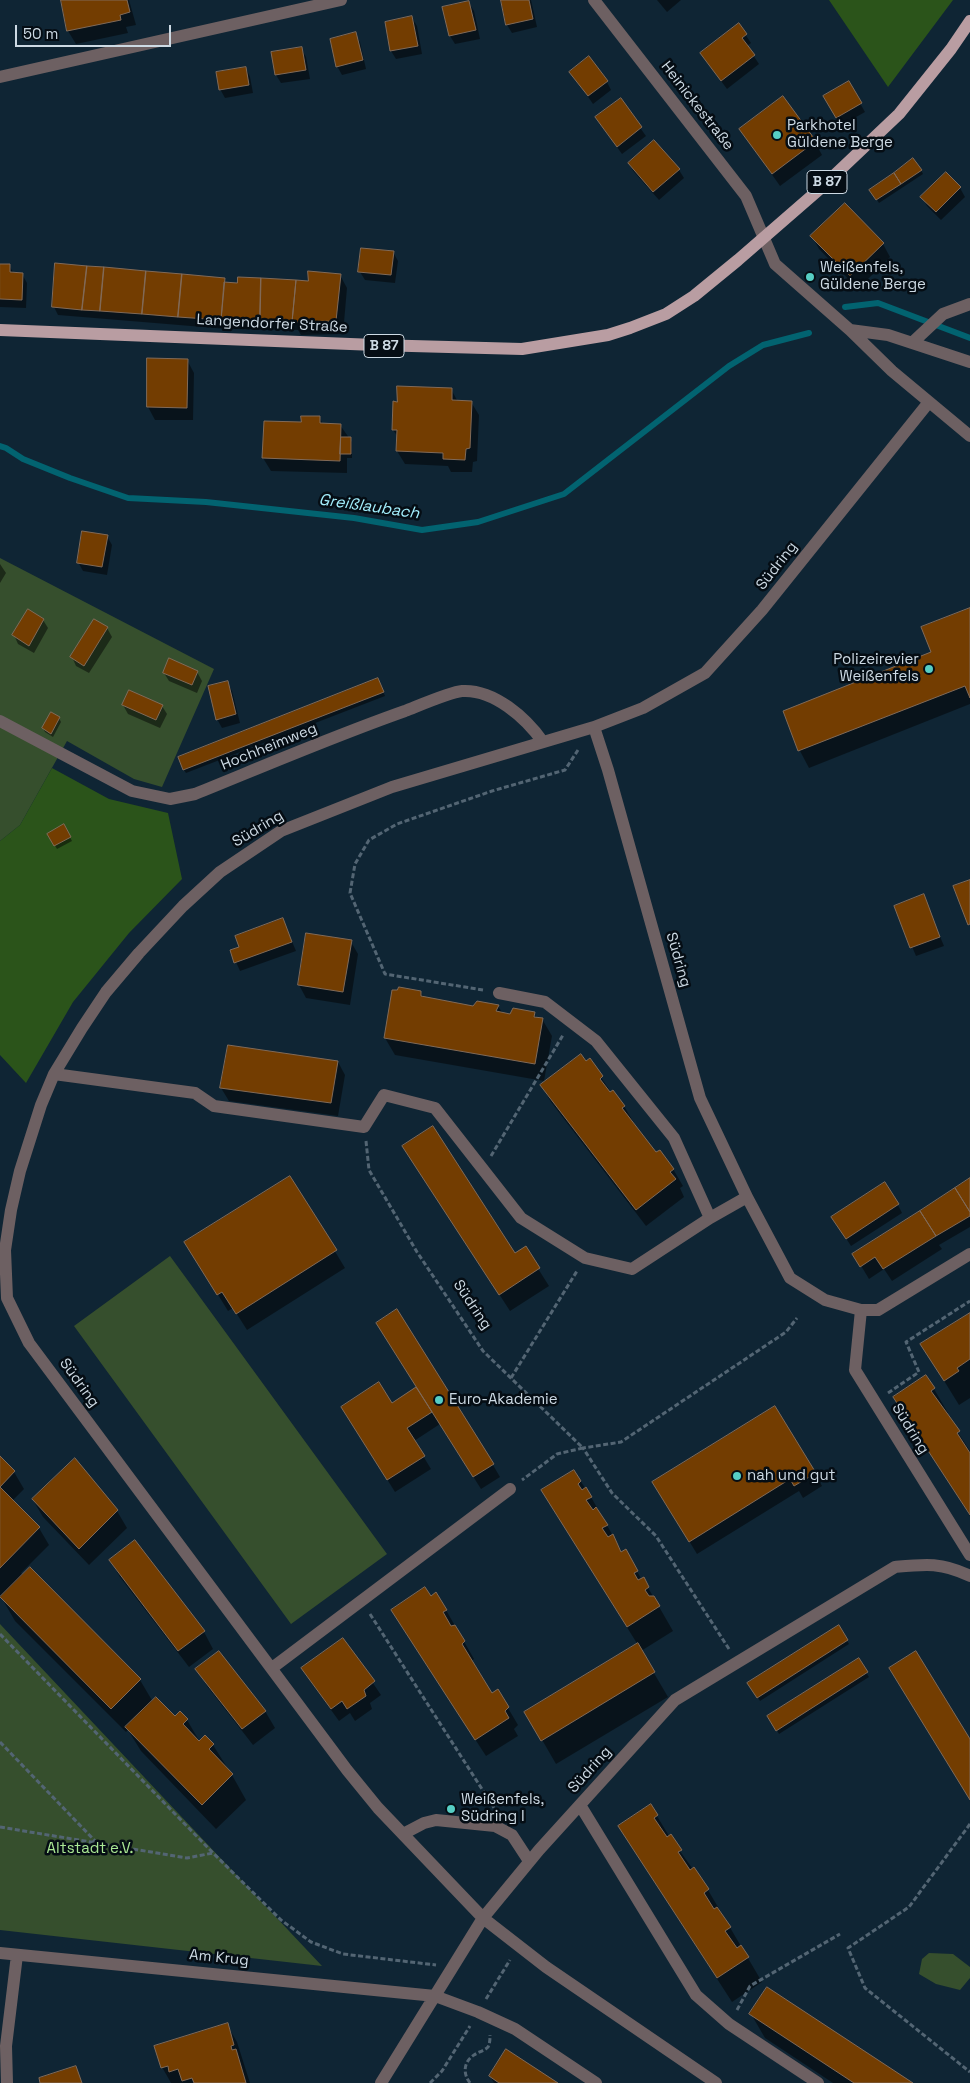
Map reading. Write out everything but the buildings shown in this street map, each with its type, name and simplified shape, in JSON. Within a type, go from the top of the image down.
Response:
[{"type":"main road","name":"B 87","points":[[763,238],[822,187],[899,114],[945,56],[970,20]]},
{"type":"main road","name":"Langendorfer Straße","points":[[0,330],[522,349],[608,335],[666,314],[711,283],[763,238]]},
{"type":"street","points":[[0,77],[341,0]]},
{"type":"street","name":"Heinickestraße","points":[[594,0],[746,196],[763,238]]},
{"type":"street","points":[[763,238],[775,264],[892,370],[970,436]]},
{"type":"street","points":[[912,343],[943,314],[970,304]]},
{"type":"street","points":[[850,330],[888,335],[970,362]]},
{"type":"street","name":"Südring","points":[[716,2083],[546,1967],[483,1918],[378,1808],[347,1770],[29,1343],[7,1298],[5,1250],[10,1210],[35,1121],[54,1074],[106,992],[182,906],[220,872],[281,831],[392,787],[594,727],[643,708],[705,673],[762,610],[929,402]]},
{"type":"street","name":"Hochheimweg","points":[[0,721],[132,792],[170,799],[195,794],[380,720],[462,691],[484,694],[515,711],[531,725],[543,742]]},
{"type":"street","name":"Südring","points":[[594,727],[608,770],[700,1098],[747,1197],[790,1278],[824,1300],[861,1310],[878,1310],[970,1254]]},
{"type":"street","points":[[499,993],[545,1002],[596,1041],[674,1138],[710,1218]]},
{"type":"street","points":[[54,1074],[195,1093],[214,1106],[364,1127],[384,1095],[436,1108],[521,1218],[585,1258],[632,1269],[710,1218],[747,1197]]},
{"type":"street","name":"Südring","points":[[861,1310],[855,1370],[970,1555]]},
{"type":"street","points":[[272,1668],[510,1489]]},
{"type":"street","name":"Südring","points":[[381,2083],[483,1918],[529,1861],[675,1700],[895,1567],[928,1564],[958,1570],[970,1576]]},
{"type":"street","points":[[580,1805],[696,1995],[729,2024],[818,2083]]},
{"type":"street","points":[[404,1834],[424,1823],[436,1820],[495,1826],[512,1835],[529,1861]]},
{"type":"street","name":"Am Krug","points":[[0,1953],[435,1996]]},
{"type":"street","points":[[8,2083],[6,2046],[17,1955]]},
{"type":"street","points":[[435,1996],[478,2012],[515,2029],[596,2083]]},
{"type":"path","points":[[499,993],[385,974],[350,893],[355,864],[369,840],[397,824],[492,791],[565,770],[594,727]]},
{"type":"path","points":[[483,1170],[571,1021]]},
{"type":"path","name":"Südring","points":[[364,1127],[369,1170],[417,1252],[483,1351],[582,1448],[612,1493],[656,1536],[738,1662]]},
{"type":"path","points":[[511,1378],[585,1258]]},
{"type":"path","points":[[875,1402],[920,1372],[906,1342],[970,1302]]},
{"type":"path","points":[[510,1489],[557,1454],[621,1442],[786,1332],[797,1318]]},
{"type":"path","points":[[361,1601],[512,1835]]},
{"type":"path","points":[[0,1634],[213,1853],[281,1920],[310,1942],[343,1954],[452,1967]]},
{"type":"path","points":[[0,1742],[98,1843]]},
{"type":"path","points":[[970,1824],[909,1907],[848,1948],[865,1988],[970,2072]]},
{"type":"path","points":[[0,1827],[188,1858],[213,1853]]},
{"type":"path","points":[[729,2024],[750,1986],[840,1934]]},
{"type":"path","points":[[470,2083],[465,2074],[465,2066],[468,2059],[474,2054],[487,2048],[490,2041],[487,2028]]},
{"type":"green space","points":[[829,0],[953,0],[888,87]]},
{"type":"green space","points":[[0,558],[214,669],[162,787],[134,779],[67,741],[20,825],[0,841]]},
{"type":"green space","points":[[52,768],[109,799],[168,813],[182,879],[129,933],[73,1002],[26,1083],[0,1055],[0,841],[20,825]]},
{"type":"green space","points":[[170,1256],[387,1554],[291,1624],[74,1326]]},
{"type":"green space","name":"Altstadt e.V.","points":[[0,1624],[322,1966],[0,1930]]},
{"type":"green space","points":[[929,1953],[953,1954],[970,1967],[970,1978],[960,1990],[936,1984],[919,1974],[922,1959]]},
{"type":"waterway","name":"Greißlaubach","points":[[845,307],[878,303],[970,338]]},
{"type":"waterway","name":"Greißlaubach","points":[[0,446],[23,459],[128,498],[206,502],[354,518],[422,530],[478,522],[564,494],[729,366],[763,345],[809,333]]},
{"type":"place","name":"Parkhotel Güldene Berge","points":[[777,135]]},
{"type":"place","name":"Weißenfels, Güldene Berge","points":[[810,277]]},
{"type":"place","name":"Polizeirevier Weißenfels","points":[[929,669]]},
{"type":"place","name":"Euro-Akademie","points":[[439,1400]]},
{"type":"place","name":"nah und gut","points":[[737,1476]]},
{"type":"place","name":"Weißenfels, Südring I","points":[[451,1809]]}]
